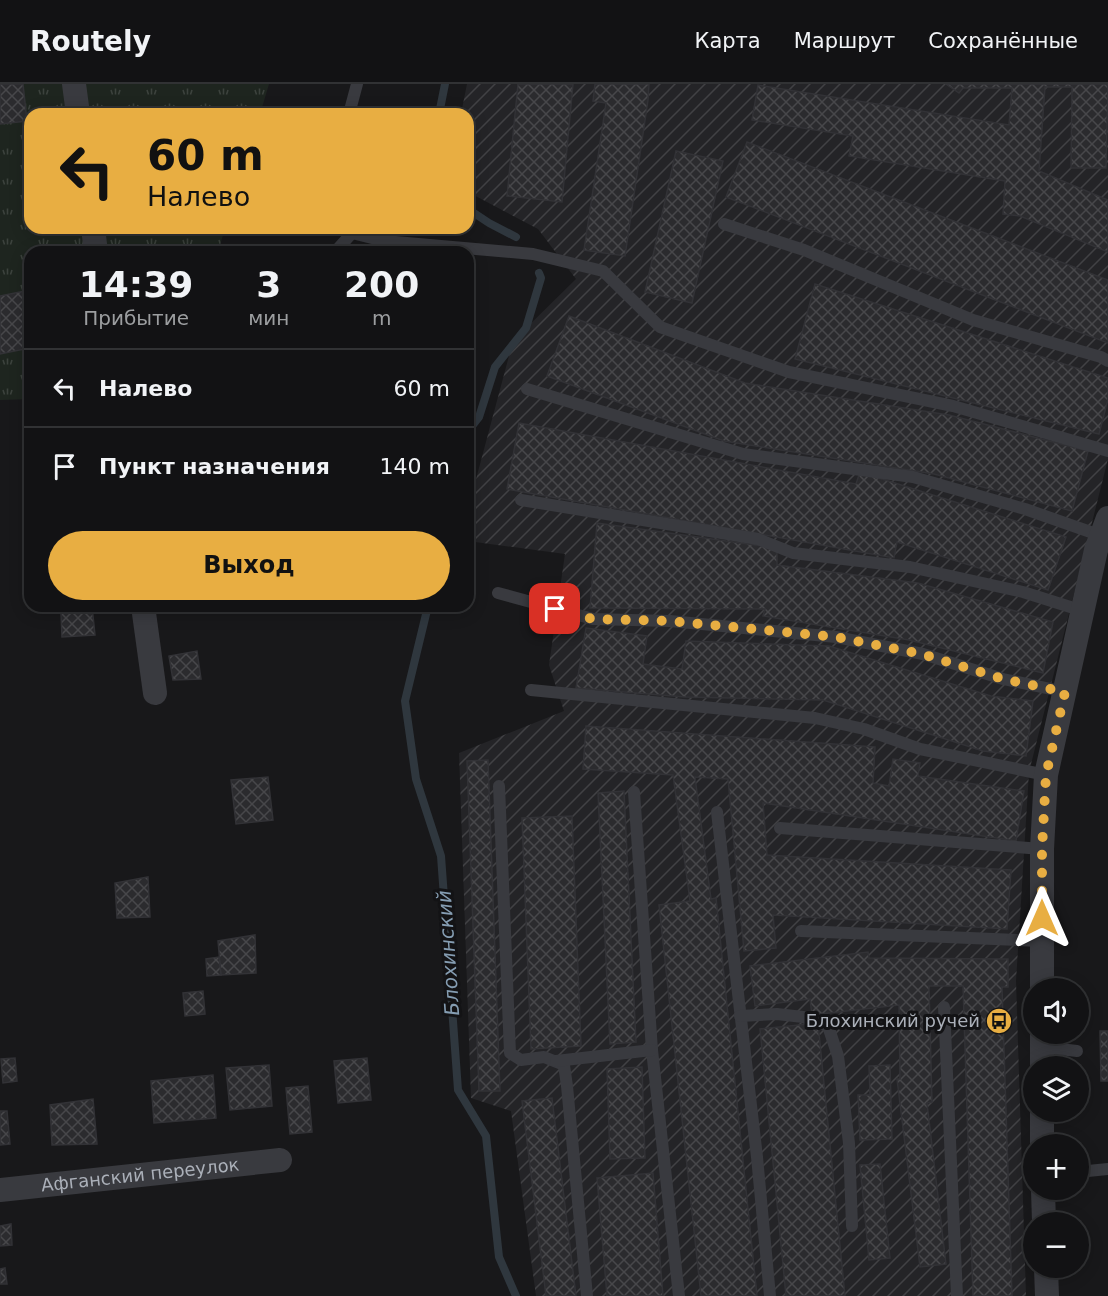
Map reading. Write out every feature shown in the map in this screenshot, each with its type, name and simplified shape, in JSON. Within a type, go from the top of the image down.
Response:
[{"type":"street","points":[[74,84],[77,108]]},
{"type":"street","points":[[1042,978],[1042,849],[1046,775],[1096,550],[1105,527]]},
{"type":"street","points":[[144,612],[154,693]]},
{"type":"street","name":"Афганский переулок","points":[[0,1190],[280,1161]]},
{"type":"street","points":[[1046,1278],[1047,1296]]},
{"type":"lane","points":[[351,108],[357,84]]},
{"type":"lane","points":[[724,224],[804,250],[972,320],[1101,357],[1108,361]]},
{"type":"lane","points":[[362,234],[384,241],[441,246]]},
{"type":"lane","points":[[474,249],[533,254],[603,271],[660,327],[789,372],[953,406],[1108,450]]},
{"type":"lane","points":[[527,389],[743,454],[914,477],[1025,509],[1105,527]]},
{"type":"lane","points":[[521,500],[758,539],[793,553],[910,567],[1023,592],[1083,611]]},
{"type":"lane","points":[[498,593],[593,619],[670,621],[836,637],[922,654],[1003,679],[1065,692]]},
{"type":"lane","points":[[531,690],[815,718],[864,729],[920,749],[1046,775]]},
{"type":"lane","points":[[500,786],[510,1053],[522,1060],[544,1056],[564,1065],[587,1296]]},
{"type":"lane","points":[[634,792],[652,1050],[679,1296]]},
{"type":"lane","points":[[717,812],[757,1157],[770,1296]]},
{"type":"lane","points":[[780,828],[1042,849]]},
{"type":"lane","points":[[801,932],[1042,941]]},
{"type":"lane","points":[[944,1007],[957,1296]]},
{"type":"lane","points":[[740,1016],[777,1014],[803,1017],[828,1026],[837,1056],[849,1143],[852,1226]]},
{"type":"lane","points":[[1042,1049],[1077,1051]]},
{"type":"lane","points":[[556,1062],[652,1050]]},
{"type":"lane","points":[[1089,1171],[1108,1169]]},
{"type":"shaded area","points":[[467,84],[1108,84],[1108,459],[1029,772],[1016,981],[1023,1212],[1023,1278],[1025,1278],[1026,1296],[536,1296],[511,1111],[471,1098],[459,753],[564,711],[549,665],[565,554],[474,542],[474,487],[513,341],[576,279],[538,229],[474,195],[474,108],[462,108]]},
{"type":"green space","points":[[0,84],[269,84],[262,108],[24,108],[24,234],[223,234],[220,246],[24,246],[24,399],[0,400]]},
{"type":"building","points":[[0,84],[23,84],[26,108],[24,121],[0,124]]},
{"type":"building","points":[[518,84],[573,84],[562,202],[507,196]]},
{"type":"building","points":[[595,84],[649,84],[625,256],[584,250],[606,103],[593,101]]},
{"type":"building","points":[[946,84],[1108,84],[1106,168],[1071,168],[1072,87],[1045,87],[1039,171],[1108,200],[1108,252],[1020,216],[1003,214],[1005,181],[849,156],[853,136],[752,120],[758,85],[1009,125],[1012,88],[963,88],[959,93]]},
{"type":"building","points":[[747,142],[1108,280],[1108,343],[726,197]]},
{"type":"building","points":[[676,151],[723,161],[692,303],[645,292]]},
{"type":"building","points":[[815,284],[1108,378],[1108,399],[1099,434],[795,359]]},
{"type":"building","points":[[24,291],[24,349],[0,354],[0,296]]},
{"type":"building","points":[[569,316],[745,383],[949,415],[1088,451],[1072,511],[934,474],[724,441],[547,376]]},
{"type":"building","points":[[519,423],[856,484],[860,472],[1066,537],[1048,590],[897,542],[894,558],[507,489]]},
{"type":"building","points":[[597,523],[777,548],[777,565],[918,583],[1053,622],[1043,673],[909,640],[763,616],[765,609],[590,608]]},
{"type":"building","points":[[93,612],[95,635],[62,637],[61,613]]},
{"type":"building","points":[[586,628],[647,636],[643,664],[682,669],[686,641],[829,646],[991,696],[1033,701],[1026,756],[983,751],[823,700],[685,697],[576,688]]},
{"type":"building","points":[[197,651],[201,679],[173,680],[169,656]]},
{"type":"building","points":[[586,726],[875,747],[873,783],[889,786],[893,759],[920,763],[918,776],[1024,791],[1016,841],[763,803],[767,855],[1011,870],[1007,929],[773,915],[776,948],[744,951],[728,779],[695,777],[711,899],[716,898],[757,1296],[701,1296],[659,905],[690,901],[673,775],[583,769]]},
{"type":"building","points":[[488,760],[500,1091],[479,1091],[467,761]]},
{"type":"building","points":[[268,777],[273,820],[236,824],[231,780]]},
{"type":"building","points":[[624,791],[636,1042],[610,1044],[598,793]]},
{"type":"building","points":[[572,816],[581,1046],[531,1049],[522,818]]},
{"type":"building","points":[[148,877],[150,917],[117,918],[115,883]]},
{"type":"building","points":[[255,935],[256,973],[221,975],[218,941]]},
{"type":"building","points":[[868,952],[869,958],[1008,959],[1008,987],[1002,987],[1012,1296],[973,1296],[963,986],[929,986],[932,1102],[927,1103],[946,1264],[920,1267],[897,1079],[900,1079],[899,1005],[812,1015],[810,999],[755,1006],[750,966]]},
{"type":"building","points":[[219,957],[221,975],[207,976],[206,959]]},
{"type":"building","points":[[203,991],[205,1014],[185,1016],[183,993]]},
{"type":"building","points":[[818,1023],[845,1296],[786,1296],[760,1029]]},
{"type":"building","points":[[1100,1031],[1108,1031],[1108,1081],[1101,1081]]},
{"type":"building","points":[[15,1058],[17,1081],[3,1083],[1,1059]]},
{"type":"building","points":[[367,1058],[371,1100],[338,1103],[334,1061]]},
{"type":"building","points":[[269,1065],[272,1106],[230,1110],[226,1068]]},
{"type":"building","points":[[890,1065],[892,1139],[860,1140],[858,1095],[870,1095],[869,1066]]},
{"type":"building","points":[[642,1067],[645,1158],[610,1159],[607,1069]]},
{"type":"building","points":[[213,1075],[216,1118],[154,1123],[151,1081]]},
{"type":"building","points":[[308,1086],[312,1132],[290,1134],[286,1088]]},
{"type":"building","points":[[552,1098],[576,1296],[546,1296],[522,1101]]},
{"type":"building","points":[[93,1099],[97,1144],[52,1145],[50,1105]]},
{"type":"building","points":[[0,1111],[7,1111],[10,1144],[0,1145]]},
{"type":"building","points":[[880,1164],[890,1258],[869,1260],[860,1165]]},
{"type":"building","points":[[653,1173],[663,1296],[607,1296],[597,1178]]},
{"type":"building","points":[[11,1224],[12,1245],[0,1246],[0,1226]]},
{"type":"building","points":[[5,1268],[7,1284],[0,1284],[0,1269]]},
{"type":"waterway","name":"Блохинский","points":[[440,108],[445,84]]},
{"type":"waterway","name":"Блохинский","points":[[474,213],[516,237]]},
{"type":"waterway","name":"Блохинский","points":[[474,423],[479,417],[495,367],[526,328],[541,278],[539,273]]},
{"type":"waterway","name":"Блохинский","points":[[427,612],[405,701],[416,779],[441,856],[458,1090],[486,1136],[499,1257],[516,1296]]},
{"type":"place","name":"Блохинский ручей","points":[[999,1021]]},
{"type":"route","points":[[555,609],[593,619],[670,621],[836,637],[922,654],[1003,679],[1065,692],[1046,775],[1042,849],[1042,918]]}]
